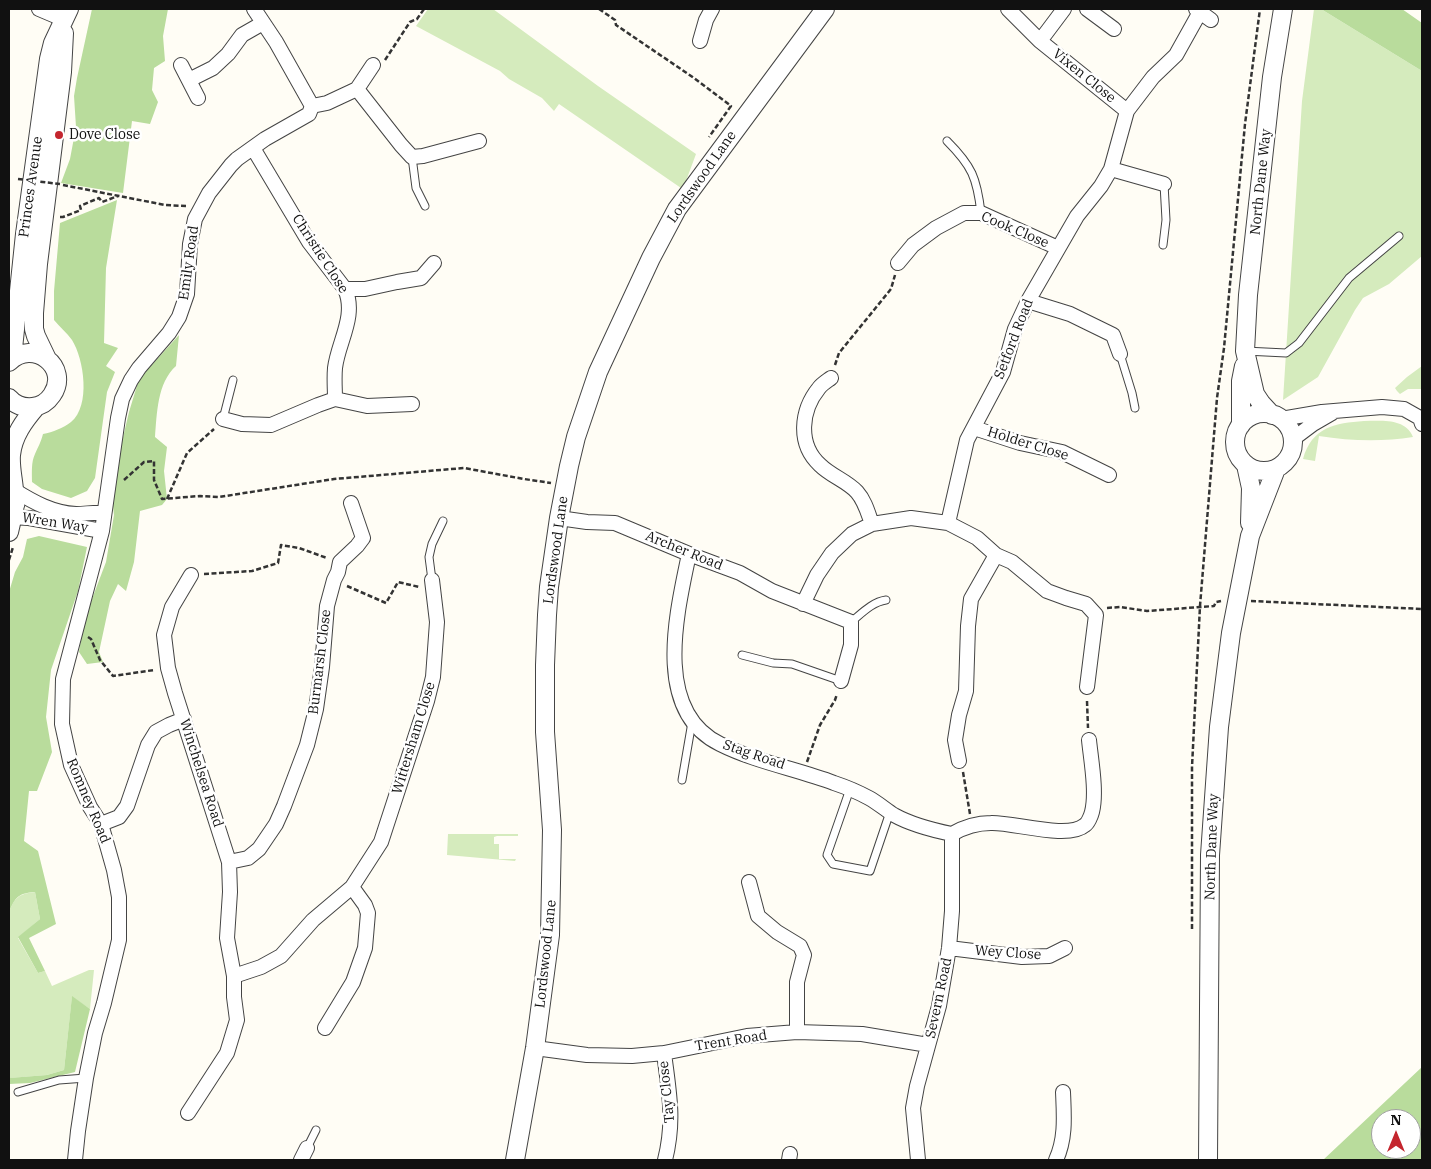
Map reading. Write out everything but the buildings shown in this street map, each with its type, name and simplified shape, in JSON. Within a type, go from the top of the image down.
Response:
[{"type":"street","points":[[38,9],[67,14]]},
{"type":"street","points":[[254,9],[276,42],[312,106]]},
{"type":"street","points":[[700,41],[706,20],[712,9]]},
{"type":"street","name":"Lordswood Lane","points":[[515,1160],[535,1048],[551,920],[552,830],[546,744],[545,666],[548,594],[565,484],[576,437],[598,372],[651,258],[677,209],[825,9]]},
{"type":"street","name":"Vixen Close","points":[[1008,9],[1040,41],[1127,111]]},
{"type":"street","name":"Vixen Close","points":[[1040,41],[1064,9]]},
{"type":"street","points":[[1086,9],[1114,29]]},
{"type":"street","name":"North Dane Way","points":[[1208,1160],[1210,855],[1214,791],[1219,726],[1230,642],[1250,536],[1251,488],[1246,465],[1239,457],[1235,446],[1236,435],[1241,426],[1241,380],[1245,354],[1248,295],[1271,87],[1283,9]]},
{"type":"street","name":"Setford Road","points":[[948,523],[967,440],[1003,372],[1015,328],[1028,301],[1077,216],[1101,186],[1111,169],[1127,111],[1153,77],[1176,55],[1198,10],[1211,20]]},
{"type":"street","name":"Princes Avenue","points":[[10,518],[16,497],[11,487],[13,446],[22,424],[36,407],[50,398],[57,384],[54,368],[36,336],[34,313],[67,14]]},
{"type":"street","name":"Princes Avenue","points":[[10,360],[24,234],[49,59],[53,43],[67,14]]},
{"type":"street","points":[[189,80],[213,68],[228,54],[242,36],[263,23]]},
{"type":"street","points":[[181,65],[198,98]]},
{"type":"street","name":"Emily Road","points":[[102,531],[118,418],[124,393],[138,368],[173,328],[183,307],[187,290],[191,236],[195,219],[209,192],[224,172],[237,159],[271,135],[308,114],[312,106],[327,103],[356,89],[373,65]]},
{"type":"street","points":[[356,89],[412,157],[423,156],[479,141]]},
{"type":"street","name":"Christie Close","points":[[253,148],[309,242],[345,290],[348,298],[350,310],[335,369],[335,400]]},
{"type":"street","points":[[1111,169],[1164,184]]},
{"type":"street","name":"Cook Close","points":[[898,263],[913,245],[936,228],[964,213],[980,213],[1058,248]]},
{"type":"street","points":[[345,290],[365,290],[420,278],[434,264]]},
{"type":"street","points":[[1028,301],[1070,314],[1113,335],[1120,354]]},
{"type":"street","name":"Princes Avenue","points":[[10,360],[28,352],[48,358]]},
{"type":"street","name":"North Dane Way","points":[[1245,354],[1255,394],[1261,404],[1289,428],[1293,439],[1293,447],[1287,460],[1276,468],[1250,536]]},
{"type":"street","points":[[831,378],[820,387],[806,410],[804,436],[808,449],[820,465],[858,492],[865,504],[872,524]]},
{"type":"street","points":[[9,398],[19,406],[36,407]]},
{"type":"street","points":[[223,419],[242,424],[271,426],[318,405],[335,400],[368,406],[412,404]]},
{"type":"street","points":[[1241,426],[1247,419],[1255,415],[1264,414],[1276,417],[1382,407],[1404,409],[1420,418],[1422,424]]},
{"type":"street","points":[[1293,439],[1328,415],[1340,411]]},
{"type":"street","name":"Holder Close","points":[[974,428],[1020,443],[1062,452],[1109,475]]},
{"type":"street","points":[[1246,465],[1256,470],[1266,471],[1276,468]]},
{"type":"street","name":"Wren Way","points":[[11,487],[36,504],[59,511],[76,514],[104,513]]},
{"type":"street","name":"Burmarsh Close","points":[[230,862],[248,858],[259,849],[276,824],[307,745],[316,710],[327,606],[334,580],[340,562],[363,538],[351,503]]},
{"type":"street","name":"Wren Way","points":[[10,518],[29,518],[102,531]]},
{"type":"street","name":"Archer Road","points":[[559,518],[615,523],[689,554],[740,572],[772,590],[851,622]]},
{"type":"street","points":[[804,604],[817,575],[832,553],[852,534],[872,524],[911,518],[948,523],[977,538],[996,555],[1012,562],[1047,591],[1086,604],[1092,610],[1096,615],[1087,686]]},
{"type":"street","name":"Romney Road","points":[[75,1160],[86,1078],[95,1033],[119,940],[119,898],[114,870],[101,824],[90,807],[71,765],[62,724],[64,679],[102,531]]},
{"type":"street","name":"Stag Road","points":[[689,554],[677,613],[674,650],[676,685],[696,728],[718,743],[744,754],[850,789],[890,812],[924,828],[952,834]]},
{"type":"street","points":[[959,761],[955,740],[959,715],[966,691],[968,626],[971,599],[996,555]]},
{"type":"street","name":"Winchelsea Road","points":[[188,1113],[227,1053],[237,1020],[234,976],[227,938],[230,862],[175,693],[168,668],[164,635],[172,607],[191,575]]},
{"type":"street","name":"Wittersham Close","points":[[234,976],[261,967],[281,956],[313,920],[352,887],[381,842],[433,677],[437,622],[433,584]]},
{"type":"street","points":[[841,681],[851,645],[851,622]]},
{"type":"street","points":[[101,824],[120,817],[127,806],[148,745],[156,732],[184,719]]},
{"type":"street","points":[[952,834],[967,826],[992,822],[1065,831],[1086,825],[1092,813],[1093,794],[1089,740]]},
{"type":"street","name":"Severn Road","points":[[918,1160],[914,1108],[917,1086],[939,1006],[949,948],[952,912],[952,834]]},
{"type":"street","points":[[749,882],[758,916],[777,932],[800,946],[804,955],[797,982],[797,1032]]},
{"type":"street","points":[[326,1028],[353,982],[365,948],[368,913],[365,905],[352,887]]},
{"type":"street","name":"Wey Close","points":[[949,948],[1022,957],[1049,956],[1065,948]]},
{"type":"street","name":"Trent Road","points":[[535,1048],[598,1056],[632,1056],[664,1053],[747,1036],[797,1032],[862,1034],[928,1045]]},
{"type":"street","name":"Tay Close","points":[[664,1053],[672,1118],[670,1141],[665,1160]]},
{"type":"street","points":[[1056,1160],[1061,1149],[1065,1126],[1063,1092]]},
{"type":"lane","points":[[947,142],[962,157],[976,182],[980,213]]},
{"type":"lane","points":[[412,157],[416,188],[425,206]]},
{"type":"lane","points":[[1163,245],[1166,220],[1164,184]]},
{"type":"lane","points":[[1245,354],[1286,353],[1299,343],[1349,278],[1399,236]]},
{"type":"lane","points":[[1120,354],[1135,408]]},
{"type":"lane","points":[[223,419],[233,380]]},
{"type":"lane","points":[[433,584],[428,557],[443,520]]},
{"type":"lane","points":[[851,622],[867,609],[886,600]]},
{"type":"lane","points":[[742,655],[772,663],[792,664],[841,681]]},
{"type":"lane","points":[[682,780],[692,722]]},
{"type":"lane","points":[[850,789],[826,855],[833,864],[870,872],[890,812]]},
{"type":"lane","points":[[18,1092],[59,1080],[86,1078]]},
{"type":"lane","points":[[304,1154],[316,1130]]},
{"type":"path","points":[[373,65],[383,63],[410,22],[417,19],[424,9]]},
{"type":"path","points":[[599,9],[615,20],[616,25],[694,78],[731,106],[704,144]]},
{"type":"path","points":[[1192,936],[1192,767],[1200,606],[1217,398],[1224,348],[1245,124],[1260,9]]},
{"type":"path","points":[[18,179],[60,184],[175,207],[202,205]]},
{"type":"path","points":[[58,216],[63,217],[81,210],[80,206],[99,198],[102,202],[120,196]]},
{"type":"path","points":[[831,378],[838,353],[891,289],[898,263]]},
{"type":"path","points":[[1217,398],[1222,398]]},
{"type":"path","points":[[167,498],[187,453],[223,419]]},
{"type":"path","points":[[107,488],[115,488],[144,462],[154,461],[154,480],[162,499],[200,496],[219,497],[334,479],[464,468],[565,484]]},
{"type":"path","points":[[191,575],[252,571],[278,563],[281,545],[299,548],[340,562]]},
{"type":"path","points":[[334,580],[386,603],[398,582],[424,589],[433,584]]},
{"type":"path","points":[[1253,602],[1422,610]]},
{"type":"path","points":[[1092,610],[1120,607],[1147,611],[1214,606]]},
{"type":"path","points":[[76,631],[84,634],[91,640],[100,660],[113,676],[168,668]]},
{"type":"path","points":[[804,773],[820,725],[835,700],[841,681]]},
{"type":"path","points":[[1087,686],[1089,740]]},
{"type":"path","points":[[959,761],[962,766],[971,825]]},
{"type":"green space","points":[[92,9],[168,9],[163,36],[165,61],[154,68],[152,90],[158,102],[150,124],[132,121],[123,193],[61,183],[70,159],[76,127],[74,96]]},
{"type":"green space","points":[[428,9],[493,9],[598,86],[696,154],[686,181],[681,188],[559,104],[554,111],[542,98],[509,79],[500,71],[416,26]]},
{"type":"green space","points":[[1314,9],[1321,9],[1422,71],[1422,256],[1389,284],[1363,298],[1318,377],[1283,400],[1302,101]]},
{"type":"green space","points":[[1321,9],[1402,9],[1422,23],[1422,71]]},
{"type":"green space","points":[[117,200],[106,268],[104,343],[118,348],[106,366],[115,372],[107,392],[95,478],[87,491],[71,498],[42,489],[32,482],[33,460],[43,434],[71,422],[77,415],[83,394],[84,382],[76,348],[70,337],[54,320],[54,291],[60,223]]},
{"type":"green space","points":[[179,335],[176,366],[165,381],[159,399],[156,419],[155,437],[167,447],[164,471],[167,499],[162,505],[140,511],[134,562],[126,591],[118,584],[110,601],[99,652],[103,662],[87,664],[79,652],[84,620],[106,562],[114,515],[111,488],[129,412],[139,379]]},
{"type":"green space","points":[[1422,366],[1421,389],[1408,389],[1400,394],[1395,388]]},
{"type":"green space","points":[[1364,421],[1385,421],[1399,424],[1404,426],[1413,437],[1390,440],[1366,440],[1319,436],[1315,461],[1303,459],[1307,448],[1319,433],[1334,425]]},
{"type":"green space","points":[[39,536],[87,547],[78,591],[51,670],[46,717],[52,752],[37,791],[29,791],[24,841],[38,851],[56,924],[29,938],[45,971],[38,973],[18,937],[40,919],[35,892],[25,893],[18,897],[9,912],[9,592],[15,572],[23,557],[27,539]]},
{"type":"green space","points":[[448,834],[518,834],[518,836],[494,837],[494,844],[499,844],[499,859],[516,859],[515,861],[447,855]]},
{"type":"green space","points":[[35,892],[40,919],[18,938],[38,973],[45,971],[52,986],[89,970],[94,970],[90,1009],[72,997],[64,1070],[47,1075],[9,1078],[9,912],[18,897]]},
{"type":"green space","points":[[72,996],[90,1009],[75,1072],[30,1083],[9,1084],[9,1078],[47,1075],[64,1070]]},
{"type":"green space","points":[[1422,1067],[1422,1160],[1323,1160],[1371,1115],[1371,1159],[1421,1159],[1421,1109],[1377,1109]]},
{"type":"place","name":"Dove Close","points":[[59,135]]}]
